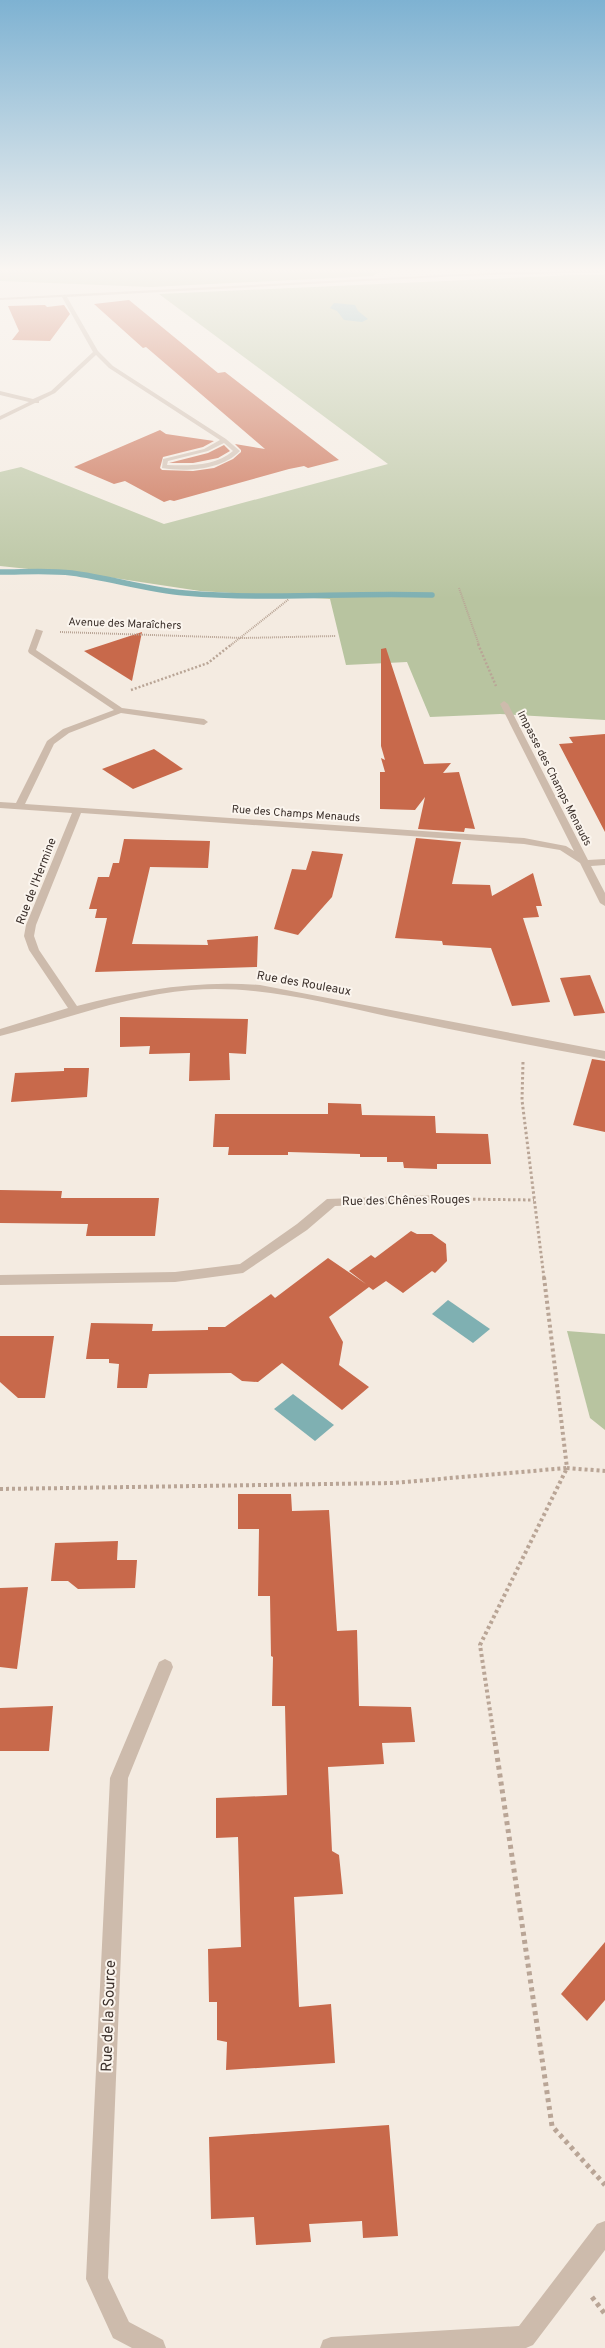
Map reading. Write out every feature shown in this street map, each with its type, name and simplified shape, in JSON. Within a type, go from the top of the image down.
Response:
[{"type":"street","points":[[0,418],[37,402],[53,392],[67,380]]},
{"type":"street","points":[[130,380],[224,440],[237,450],[231,458],[189,469],[164,466],[165,460],[206,450],[224,440]]},
{"type":"street","points":[[0,393],[37,402]]},
{"type":"street","points":[[39,631],[32,651],[120,710],[204,722]]},
{"type":"street","name":"Impasse des Champs Menauds","points":[[504,704],[586,863]]},
{"type":"street","points":[[19,807],[50,743],[56,736],[120,710]]},
{"type":"street","name":"Rue des Champs Menauds","points":[[0,805],[524,841],[563,848],[586,863]]},
{"type":"street","name":"Rue de l'Hermine","points":[[74,1010],[34,950],[29,936],[31,925],[77,811]]},
{"type":"street","points":[[605,862],[586,863],[605,903]]},
{"type":"street","name":"Rue des Rouleaux","points":[[0,1033],[74,1010],[152,991],[221,986],[266,988],[524,1041],[605,1055]]},
{"type":"street","name":"Rue des Chênes Rouges","points":[[0,1280],[175,1277],[244,1268],[302,1228],[332,1202],[437,1199]]},
{"type":"street","name":"Rue de la Source","points":[[155,2348],[121,2330],[97,2279],[119,1778],[165,1667]]},
{"type":"street","points":[[331,2348],[525,2337],[605,2232]]},
{"type":"path","points":[[459,588],[473,631],[504,704]]},
{"type":"path","points":[[105,699],[208,663],[243,638],[289,599]]},
{"type":"path","name":"Avenue des Maraîchers","points":[[39,631],[100,635],[243,638],[336,636]]},
{"type":"path","points":[[524,1041],[522,1100],[567,1468],[558,1490],[480,1646],[552,2126],[605,2185]]},
{"type":"path","name":"Rue des Chênes Rouges","points":[[437,1199],[534,1200]]},
{"type":"path","points":[[0,1489],[393,1483],[567,1468],[605,1471]]},
{"type":"green space","points":[[274,380],[605,380],[605,720],[500,714],[430,717],[407,662],[346,665],[330,599],[200,591],[114,578],[0,566],[0,472],[21,467],[164,524],[388,464]]},
{"type":"green space","points":[[567,1331],[605,1334],[605,1430],[590,1418]]},
{"type":"water","points":[[448,1300],[490,1329],[473,1343],[432,1314]]},
{"type":"water","points":[[293,1394],[334,1425],[315,1441],[274,1409]]},
{"type":"building","points":[[184,380],[235,380],[339,460],[308,468],[304,466],[289,469],[174,501],[164,502],[125,481],[114,484],[74,467],[160,430],[166,434],[214,441],[203,447],[163,457],[160,468],[162,470],[193,471],[214,468],[233,459],[241,452],[235,444],[265,449]]},
{"type":"building","points":[[224,445],[230,451],[218,458],[193,463],[169,463],[208,453]]},
{"type":"building","points":[[142,632],[132,681],[84,651]]},
{"type":"building","points":[[386,648],[424,764],[451,763],[443,773],[459,772],[475,829],[465,828],[464,832],[418,829],[425,797],[415,810],[380,809],[380,772],[385,772],[381,758],[385,760],[381,746],[381,649]]},
{"type":"building","points":[[605,734],[605,832],[559,744],[573,743],[569,737]]},
{"type":"building","points":[[154,749],[183,769],[133,789],[102,769]]},
{"type":"building","points":[[416,838],[461,842],[452,884],[490,885],[492,896],[533,873],[542,906],[536,906],[539,917],[523,918],[550,1002],[512,1006],[491,948],[443,945],[442,941],[395,938]]},
{"type":"building","points":[[124,839],[210,841],[208,868],[150,867],[132,944],[208,945],[207,940],[258,936],[257,967],[95,972],[107,918],[95,918],[97,909],[89,909],[98,877],[109,877],[113,863],[119,863]]},
{"type":"building","points":[[312,851],[343,854],[332,897],[298,935],[274,929],[292,869],[306,870]]},
{"type":"building","points":[[590,975],[605,1013],[574,1016],[560,978]]},
{"type":"building","points":[[120,1017],[248,1019],[246,1054],[229,1053],[230,1080],[189,1081],[190,1053],[149,1054],[150,1046],[120,1047]]},
{"type":"building","points":[[592,1059],[605,1061],[605,1132],[573,1125]]},
{"type":"building","points":[[64,1068],[89,1068],[87,1097],[11,1102],[15,1073],[64,1071]]},
{"type":"building","points":[[328,1103],[361,1104],[362,1115],[435,1116],[436,1133],[488,1134],[491,1164],[437,1164],[437,1169],[404,1168],[403,1162],[387,1162],[387,1157],[360,1157],[360,1154],[288,1152],[288,1155],[228,1155],[229,1147],[213,1147],[215,1114],[328,1114]]},
{"type":"building","points":[[0,1190],[62,1191],[61,1198],[159,1198],[155,1236],[86,1236],[88,1224],[0,1223]]},
{"type":"building","points":[[411,1231],[417,1234],[432,1234],[446,1244],[447,1261],[435,1273],[432,1271],[403,1293],[386,1281],[373,1290],[369,1287],[329,1317],[343,1342],[339,1365],[369,1387],[342,1410],[282,1363],[258,1382],[242,1381],[231,1373],[149,1374],[147,1388],[117,1388],[119,1364],[109,1363],[109,1359],[86,1359],[91,1323],[153,1324],[152,1331],[208,1330],[208,1327],[225,1327],[271,1294],[275,1298],[328,1258],[366,1284],[349,1271],[371,1255],[375,1258]]},
{"type":"building","points":[[0,1336],[54,1336],[45,1398],[18,1398],[0,1382]]},
{"type":"building","points":[[238,1494],[291,1494],[292,1511],[329,1510],[337,1631],[357,1630],[359,1706],[411,1707],[415,1742],[382,1743],[384,1764],[328,1767],[332,1851],[339,1855],[343,1894],[294,1897],[299,2007],[331,2004],[335,2063],[226,2070],[227,2042],[217,2040],[217,2002],[209,2002],[208,1949],[241,1947],[238,1837],[216,1838],[216,1798],[287,1795],[285,1706],[272,1706],[273,1657],[271,1656],[270,1596],[258,1596],[259,1529],[238,1529]]},
{"type":"building","points":[[118,1541],[117,1560],[137,1560],[135,1588],[78,1589],[68,1581],[51,1581],[55,1543]]},
{"type":"building","points":[[28,1587],[17,1669],[0,1667],[0,1588]]},
{"type":"building","points":[[53,1706],[49,1751],[0,1751],[0,1708]]},
{"type":"building","points":[[605,1942],[605,2000],[587,2021],[561,1994]]},
{"type":"building","points":[[389,2125],[398,2236],[363,2238],[362,2221],[309,2224],[311,2242],[256,2245],[254,2217],[211,2219],[209,2137]]},
{"type":"waterway","points":[[0,572],[45,571],[72,573],[143,587],[216,595],[432,595]]}]
